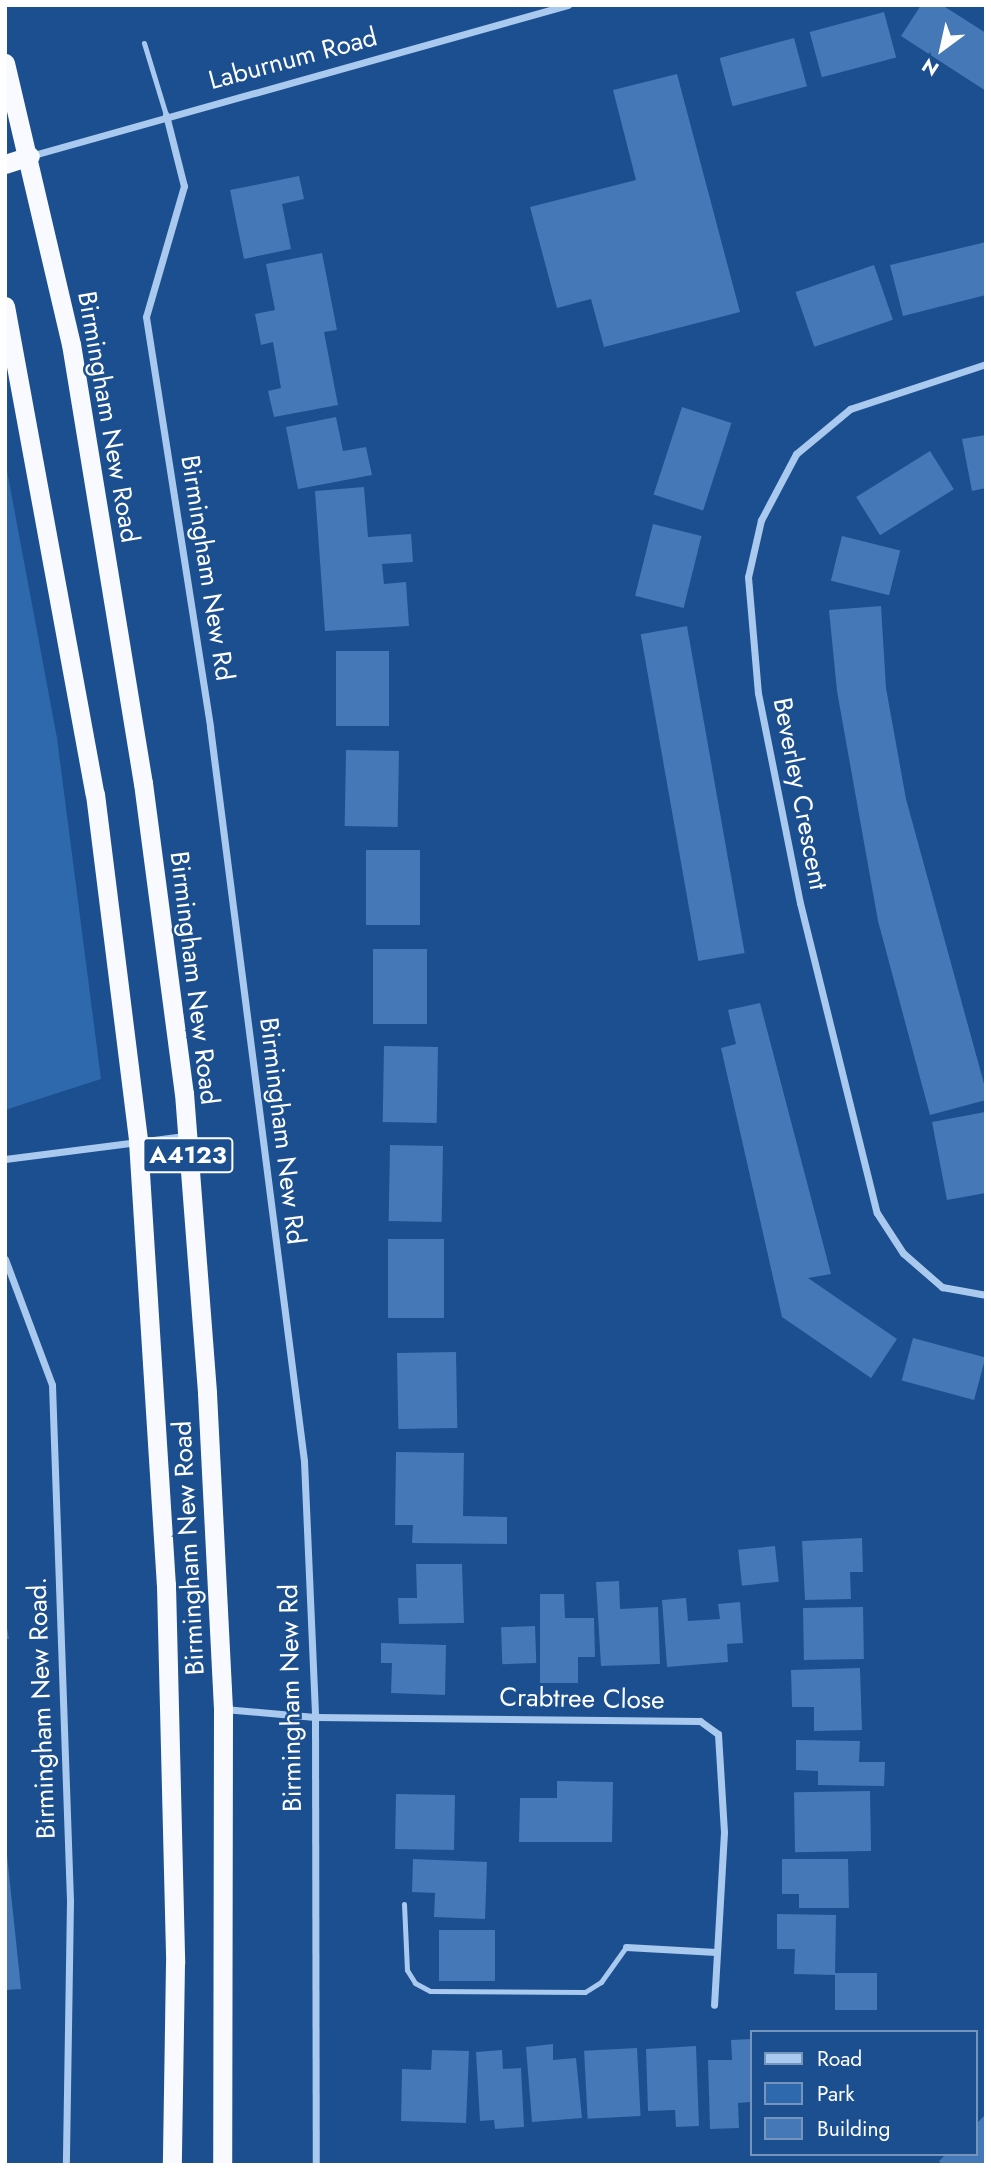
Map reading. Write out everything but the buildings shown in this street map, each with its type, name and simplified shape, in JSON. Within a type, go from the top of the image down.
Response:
[{"type":"highway","name":"Birmingham New Road","points":[[5,63],[30,156],[71,344],[141,770],[186,1136],[207,1393],[223,1709],[222,2165]]},
{"type":"highway","points":[[5,164],[30,156]]},
{"type":"highway","name":"Birmingham New Road","points":[[5,306],[95,794],[138,1141],[167,1598],[175,1964],[172,2165]]},
{"type":"street","name":"Laburnum Road","points":[[30,156],[166,115],[568,5]]},
{"type":"street","name":"Birmingham New Rd","points":[[166,115],[184,186],[146,317],[210,727],[304,1461],[315,1717],[316,2165]]},
{"type":"street","name":"Beverley Crescent","points":[[986,364],[850,409],[796,454],[761,520],[748,577],[758,693],[790,851],[877,1213],[903,1253],[942,1287],[986,1295]]},
{"type":"street","points":[[5,1159],[186,1136]]},
{"type":"street","name":"Birmingham New Road.","points":[[5,1259],[52,1385],[70,1901],[66,2165]]},
{"type":"street","name":"Crabtree Close","points":[[223,1709],[315,1717],[700,1721],[718,1734],[724,1832],[714,2005]]},
{"type":"street","points":[[626,1947],[716,1952]]},
{"type":"lane","points":[[144,43],[166,115]]},
{"type":"lane","points":[[404,1904],[407,1970],[415,1983],[430,1991],[585,1992],[600,1982],[626,1947]]},
{"type":"green space","points":[[5,460],[57,738],[101,1079],[5,1110]]}]
